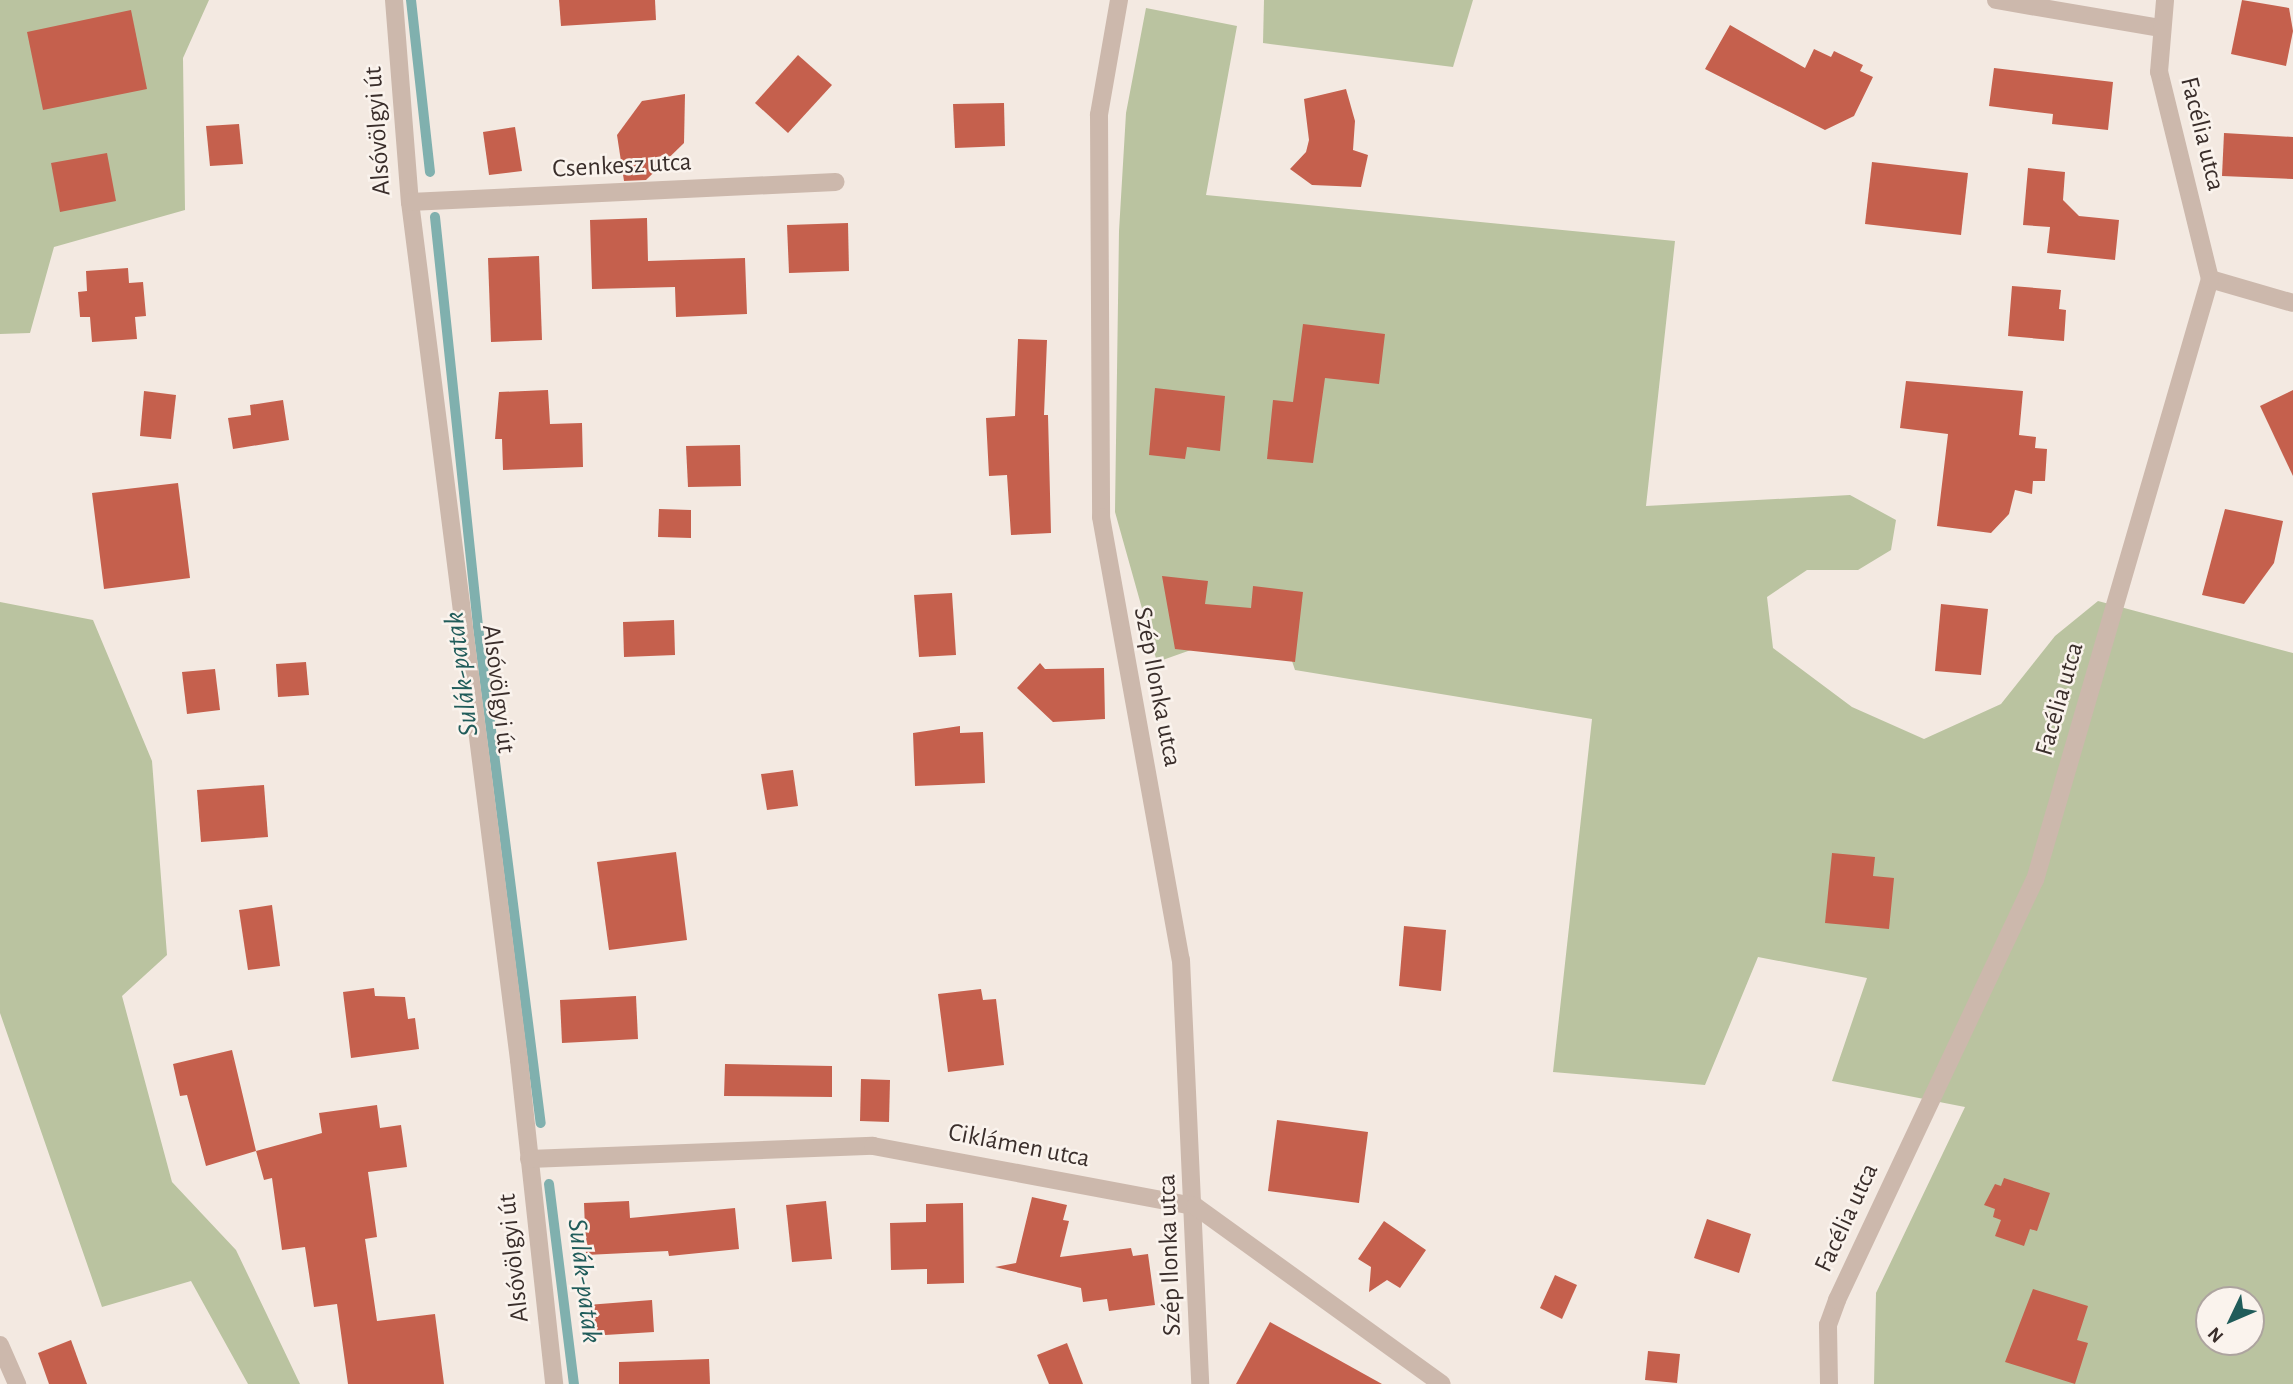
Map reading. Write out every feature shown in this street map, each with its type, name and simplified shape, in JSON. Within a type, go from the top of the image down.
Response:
[{"type":"street","name":"Alsóvölgyi út","points":[[394,0],[410,202],[529,1159],[554,1384]]},
{"type":"street","name":"Szép Ilonka utca","points":[[1119,0],[1099,115],[1101,517],[1181,960],[1195,1206],[1200,1384]]},
{"type":"street","points":[[1996,0],[2160,28]]},
{"type":"street","name":"Facélia utca","points":[[1829,1384],[1828,1325],[1837,1300],[2035,880],[2210,279],[2159,72],[2160,28],[2165,0]]},
{"type":"street","name":"Csenkesz utca","points":[[410,202],[836,182]]},
{"type":"street","points":[[2210,279],[2293,303]]},
{"type":"street","name":"Ciklámen utca","points":[[529,1159],[873,1146],[1195,1206],[1442,1384]]},
{"type":"street","points":[[0,1345],[17,1384]]},
{"type":"green space","points":[[0,0],[209,0],[183,58],[185,210],[54,247],[30,333],[0,334]]},
{"type":"green space","points":[[1264,0],[1473,0],[1453,67],[1263,43]]},
{"type":"green space","points":[[1146,8],[1237,26],[1206,195],[1675,241],[1646,506],[1850,495],[1896,520],[1891,550],[1858,570],[1807,570],[1767,597],[1773,648],[1852,707],[1924,739],[2001,704],[2055,636],[2098,601],[2293,653],[2293,1384],[1874,1384],[1876,1293],[1965,1107],[1832,1081],[1867,978],[1758,957],[1705,1085],[1553,1072],[1592,719],[1295,670],[1278,619],[1157,662],[1115,512],[1119,231],[1126,113]]},
{"type":"green space","points":[[0,602],[93,620],[152,761],[167,955],[122,996],[172,1182],[236,1250],[300,1384],[248,1384],[191,1281],[102,1307],[0,1013]]},
{"type":"building","points":[[559,0],[655,0],[656,20],[561,26]]},
{"type":"building","points":[[2242,0],[2289,8],[2293,31],[2286,66],[2231,54]]},
{"type":"building","points":[[131,10],[147,89],[43,110],[27,32]]},
{"type":"building","points":[[1730,25],[1805,68],[1814,49],[1831,57],[1834,51],[1863,65],[1860,71],[1873,77],[1854,116],[1825,130],[1705,69]]},
{"type":"building","points":[[798,55],[832,85],[788,133],[755,103]]},
{"type":"building","points":[[1994,68],[2113,82],[2108,130],[2052,124],[2053,114],[1989,106]]},
{"type":"building","points":[[1346,89],[1355,121],[1353,150],[1368,155],[1361,187],[1312,185],[1290,169],[1306,152],[1309,140],[1304,99]]},
{"type":"building","points":[[685,94],[684,143],[646,180],[624,181],[617,135],[642,101]]},
{"type":"building","points":[[1004,103],[1005,146],[955,148],[953,104]]},
{"type":"building","points":[[239,124],[243,164],[210,166],[206,126]]},
{"type":"building","points":[[515,127],[522,171],[489,175],[483,132]]},
{"type":"building","points":[[2224,133],[2293,137],[2293,179],[2222,176]]},
{"type":"building","points":[[107,153],[116,201],[60,212],[51,163]]},
{"type":"building","points":[[1872,162],[1968,173],[1961,235],[1865,224]]},
{"type":"building","points":[[2028,168],[2065,172],[2063,200],[2079,216],[2119,220],[2115,260],[2047,253],[2050,227],[2023,225]]},
{"type":"building","points":[[647,218],[648,261],[745,258],[747,314],[676,317],[675,287],[592,289],[590,220]]},
{"type":"building","points":[[848,223],[849,271],[789,273],[787,225]]},
{"type":"building","points":[[539,256],[542,340],[491,342],[488,258]]},
{"type":"building","points":[[128,268],[129,283],[143,282],[146,316],[135,317],[137,339],[92,342],[90,317],[80,317],[78,292],[87,291],[86,271]]},
{"type":"building","points":[[2012,286],[2061,290],[2059,309],[2066,310],[2064,341],[2008,336]]},
{"type":"building","points":[[1303,324],[1385,334],[1379,384],[1325,378],[1313,463],[1267,459],[1273,400],[1293,402]]},
{"type":"building","points":[[1018,339],[1047,340],[1044,415],[1048,415],[1051,533],[1011,535],[1007,475],[989,476],[986,418],[1015,416]]},
{"type":"building","points":[[1906,381],[2023,391],[2019,435],[2036,437],[2035,448],[2047,449],[2045,481],[2033,481],[2032,494],[2015,490],[2009,514],[1991,533],[1937,526],[1948,434],[1900,428]]},
{"type":"building","points":[[1155,388],[1225,396],[1220,451],[1187,447],[1185,459],[1149,455]]},
{"type":"building","points":[[548,390],[550,424],[582,423],[583,467],[503,470],[502,439],[495,439],[499,392]]},
{"type":"building","points":[[2293,390],[2293,476],[2260,406]]},
{"type":"building","points":[[144,391],[176,395],[171,439],[140,436]]},
{"type":"building","points":[[283,400],[289,440],[233,449],[228,418],[251,415],[250,405]]},
{"type":"building","points":[[740,445],[741,486],[688,487],[686,446]]},
{"type":"building","points":[[178,483],[190,578],[104,589],[92,493]]},
{"type":"building","points":[[659,509],[691,510],[691,538],[658,537]]},
{"type":"building","points":[[2225,509],[2283,521],[2274,563],[2244,604],[2202,595]]},
{"type":"building","points":[[1162,576],[1208,581],[1205,604],[1251,608],[1253,586],[1303,592],[1295,662],[1175,649]]},
{"type":"building","points":[[952,593],[956,655],[919,657],[914,595]]},
{"type":"building","points":[[1941,604],[1988,609],[1981,675],[1935,671]]},
{"type":"building","points":[[674,620],[675,655],[624,657],[623,622]]},
{"type":"building","points":[[306,662],[309,695],[278,697],[276,664]]},
{"type":"building","points":[[1040,663],[1045,669],[1104,668],[1105,719],[1053,722],[1017,688]]},
{"type":"building","points":[[215,669],[220,710],[187,714],[182,672]]},
{"type":"building","points":[[960,726],[960,733],[983,732],[985,783],[915,786],[913,733]]},
{"type":"building","points":[[793,770],[798,806],[767,810],[761,774]]},
{"type":"building","points":[[264,785],[268,837],[201,842],[197,790]]},
{"type":"building","points":[[676,852],[687,940],[609,950],[597,862]]},
{"type":"building","points":[[1832,853],[1875,857],[1873,876],[1894,878],[1889,929],[1825,923]]},
{"type":"building","points":[[272,905],[280,966],[248,970],[239,910]]},
{"type":"building","points":[[1404,926],[1446,930],[1441,991],[1399,986]]},
{"type":"building","points":[[374,988],[375,996],[405,997],[408,1019],[415,1018],[419,1049],[351,1058],[343,992]]},
{"type":"building","points":[[981,989],[983,1000],[996,999],[1004,1065],[948,1072],[938,994]]},
{"type":"building","points":[[636,996],[638,1039],[562,1043],[560,1000]]},
{"type":"building","points":[[232,1050],[256,1151],[206,1166],[187,1095],[180,1096],[173,1064]]},
{"type":"building","points":[[725,1064],[832,1066],[832,1097],[724,1096]]},
{"type":"building","points":[[861,1079],[890,1080],[889,1122],[860,1121]]},
{"type":"building","points":[[377,1105],[380,1128],[401,1125],[407,1167],[368,1172],[377,1237],[365,1239],[377,1321],[435,1314],[444,1384],[348,1384],[337,1304],[314,1307],[305,1247],[282,1250],[272,1178],[264,1180],[256,1151],[322,1133],[319,1113]]},
{"type":"building","points":[[1277,1120],[1368,1132],[1359,1203],[1268,1191]]},
{"type":"building","points":[[2004,1178],[2050,1193],[2037,1231],[2030,1229],[2024,1246],[1995,1236],[2001,1220],[1993,1217],[1995,1209],[1984,1205],[1995,1184],[2001,1186]]},
{"type":"building","points":[[1032,1197],[1067,1205],[1063,1220],[1069,1221],[1060,1257],[1131,1248],[1133,1256],[1148,1254],[1155,1305],[1109,1311],[1107,1299],[1083,1302],[1081,1288],[995,1267],[1016,1263]]},
{"type":"building","points":[[629,1201],[630,1218],[735,1208],[739,1249],[669,1256],[668,1251],[586,1255],[584,1203]]},
{"type":"building","points":[[826,1201],[832,1259],[792,1262],[786,1205]]},
{"type":"building","points":[[963,1203],[964,1283],[927,1284],[927,1269],[891,1270],[890,1223],[926,1222],[926,1204]]},
{"type":"building","points":[[1707,1219],[1751,1234],[1739,1273],[1694,1258]]},
{"type":"building","points":[[1384,1221],[1426,1250],[1400,1288],[1387,1280],[1369,1292],[1371,1267],[1358,1259]]},
{"type":"building","points":[[1555,1275],[1577,1285],[1562,1319],[1540,1308]]},
{"type":"building","points":[[2033,1289],[2088,1306],[2077,1340],[2088,1343],[2075,1384],[2005,1362]]},
{"type":"building","points":[[652,1300],[654,1332],[589,1336],[587,1305]]},
{"type":"building","points":[[1270,1322],[1319,1349],[1382,1384],[1236,1384]]},
{"type":"building","points":[[71,1340],[87,1384],[49,1384],[38,1353]]},
{"type":"building","points":[[1067,1343],[1083,1384],[1049,1384],[1037,1355]]},
{"type":"building","points":[[1648,1351],[1680,1354],[1677,1383],[1645,1380]]},
{"type":"building","points":[[709,1359],[710,1384],[619,1384],[619,1362]]},
{"type":"waterway","points":[[411,0],[430,172]]},
{"type":"waterway","name":"Sulák-patak","points":[[435,217],[478,627],[541,1123]]},
{"type":"waterway","name":"Sulák-patak","points":[[549,1184],[574,1384]]}]
